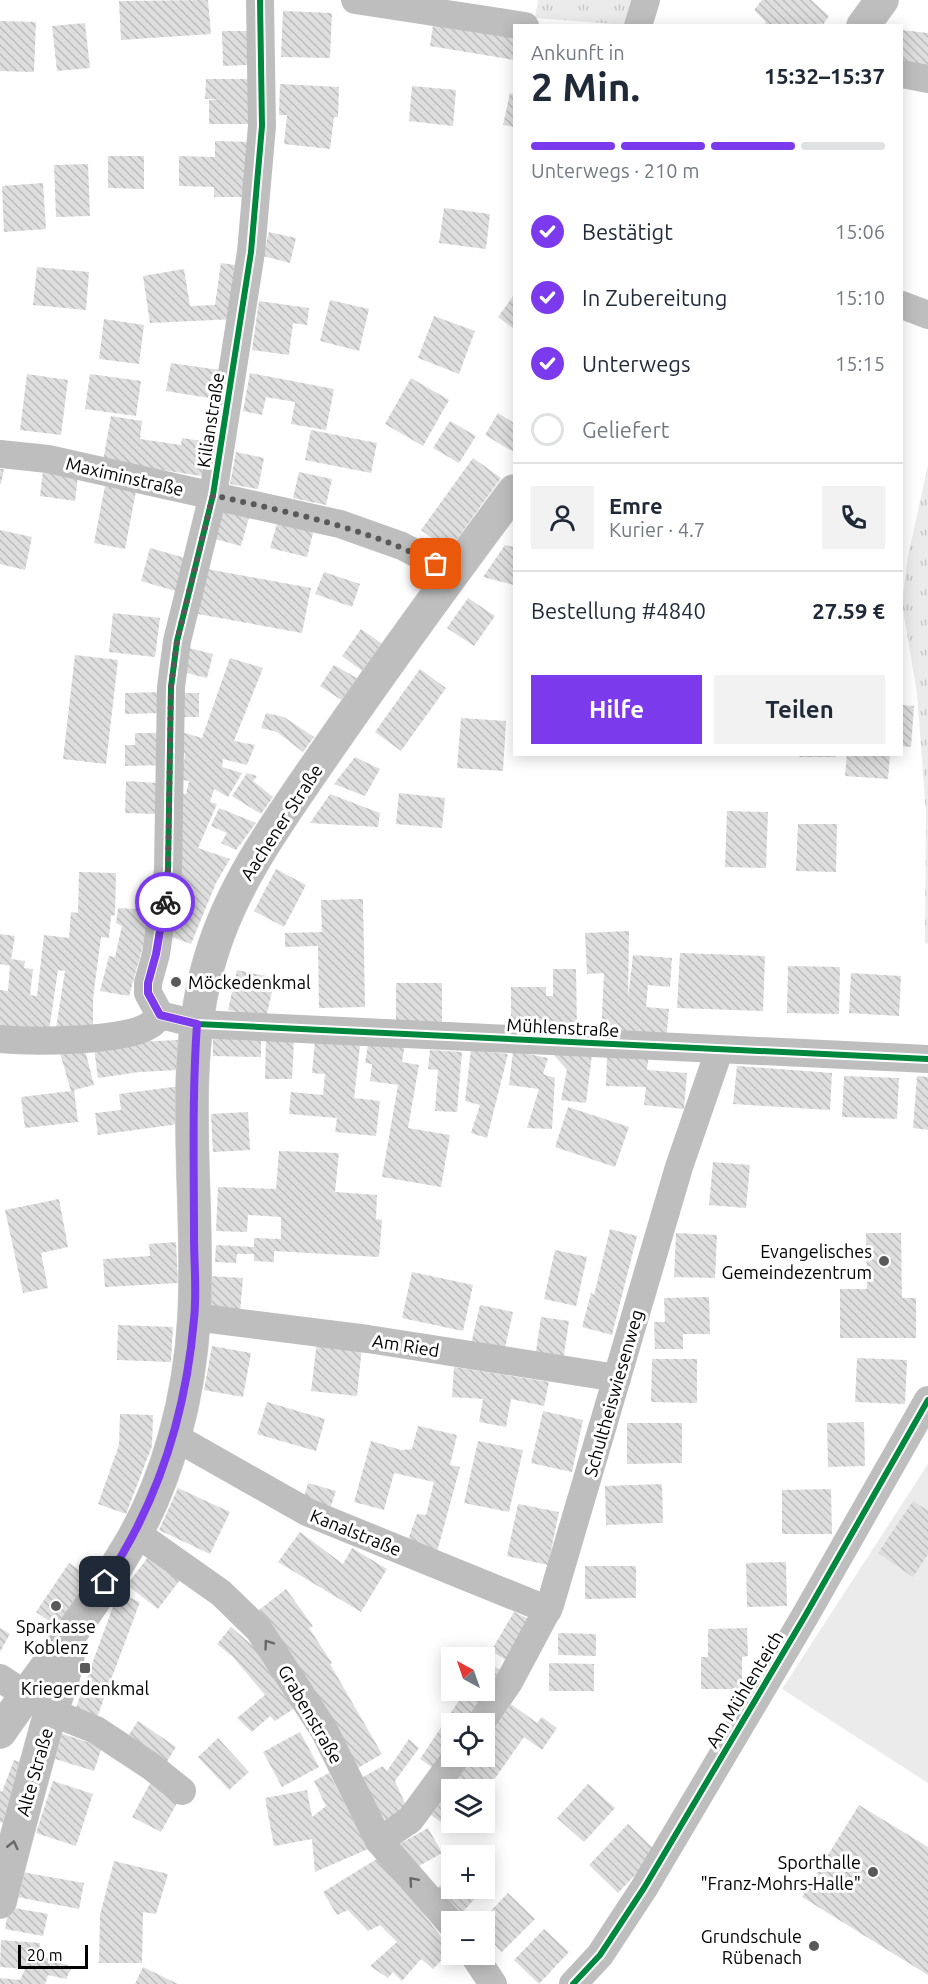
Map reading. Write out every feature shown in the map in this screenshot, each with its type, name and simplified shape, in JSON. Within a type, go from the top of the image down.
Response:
[{"type":"main road","points":[[864,24],[882,0]]},
{"type":"main road","name":"Aachener Straße","points":[[70,1635],[136,1533],[152,1500],[173,1436],[187,1375],[195,1317],[194,1070],[197,1024],[211,956],[242,882],[259,851],[453,573],[513,491]]},
{"type":"main road","name":"Alte Straße","points":[[0,1902],[18,1828],[26,1695],[69,1665],[70,1635]]},
{"type":"main road","points":[[0,1732],[26,1695]]},
{"type":"street","name":"Kilianstraße","points":[[160,1015],[148,993],[148,983],[162,922],[168,870],[171,687],[177,641],[213,495],[251,252],[262,126],[260,0]]},
{"type":"street","points":[[355,0],[513,24]]},
{"type":"street","points":[[640,24],[646,0]]},
{"type":"street","points":[[903,74],[928,79]]},
{"type":"street","points":[[903,305],[928,315]]},
{"type":"street","name":"Maximinstraße","points":[[0,454],[48,459],[213,495],[374,535],[453,573]]},
{"type":"street","points":[[0,1039],[66,1039],[113,1035],[150,1025],[160,1015],[197,1024]]},
{"type":"street","name":"Mühlenstraße","points":[[197,1024],[719,1051],[928,1059]]},
{"type":"street","name":"Schultheiswiesenweg","points":[[488,1713],[509,1682],[548,1610],[679,1167],[719,1051]]},
{"type":"street","name":"Am Ried","points":[[195,1317],[368,1339],[617,1378]]},
{"type":"street","name":"Am Mühlenteich","points":[[573,1984],[600,1955],[644,1888],[805,1616],[928,1400]]},
{"type":"street","name":"Kanalstraße","points":[[173,1436],[307,1512],[548,1610]]},
{"type":"street","name":"Grabenstraße","points":[[136,1533],[221,1593],[259,1630],[324,1730],[379,1841],[441,1912]]},
{"type":"street","name":"Alte Straße","points":[[26,1695],[96,1730],[152,1767],[182,1791]]},
{"type":"street","points":[[379,1841],[410,1820],[449,1767]]},
{"type":"street","points":[[481,1965],[494,1984]]},
{"type":"green space","points":[[538,0],[632,0],[626,24],[535,18]]},
{"type":"green space","points":[[928,465],[928,944],[925,943],[926,813],[917,693],[903,609],[908,556]]},
{"type":"green space","points":[[928,1464],[928,1783],[782,1689]]},
{"type":"building","points":[[208,0],[211,34],[121,40],[119,1]]},
{"type":"building","points":[[762,0],[811,0],[829,16],[823,24],[765,24],[766,22],[754,10]]},
{"type":"building","points":[[283,11],[332,13],[330,58],[281,57]]},
{"type":"building","points":[[434,18],[513,31],[513,60],[430,46]]},
{"type":"building","points":[[0,21],[36,22],[34,72],[0,71]]},
{"type":"building","points":[[85,23],[90,68],[57,71],[52,26]]},
{"type":"building","points":[[903,30],[928,33],[928,69],[903,65]]},
{"type":"building","points":[[222,31],[248,31],[249,65],[223,66]]},
{"type":"building","points":[[206,79],[251,79],[251,124],[209,124],[209,100],[222,99],[205,99]]},
{"type":"building","points":[[280,84],[339,87],[338,117],[334,117],[330,149],[284,144],[287,115],[279,115]]},
{"type":"building","points":[[412,86],[456,90],[453,126],[409,121]]},
{"type":"building","points":[[510,93],[513,94],[513,127],[503,125]]},
{"type":"building","points":[[215,141],[251,142],[250,197],[214,197],[214,187],[179,186],[179,156],[215,157]]},
{"type":"building","points":[[108,156],[144,156],[144,189],[108,188]]},
{"type":"building","points":[[88,164],[90,216],[56,217],[54,165]]},
{"type":"building","points":[[43,183],[46,229],[4,232],[2,186]]},
{"type":"building","points":[[444,208],[490,214],[486,249],[439,243]]},
{"type":"building","points":[[269,232],[296,238],[290,263],[263,256]]},
{"type":"building","points":[[221,263],[243,266],[235,319],[150,323],[143,276],[184,269],[190,306],[215,305]]},
{"type":"building","points":[[37,267],[89,272],[86,310],[33,305]]},
{"type":"building","points":[[513,296],[513,328],[498,317]]},
{"type":"building","points":[[330,300],[369,309],[359,351],[320,341]]},
{"type":"building","points":[[259,301],[309,308],[307,325],[293,323],[289,355],[252,350]]},
{"type":"building","points":[[434,316],[475,331],[459,374],[418,358]]},
{"type":"building","points":[[104,319],[144,325],[139,364],[99,359]]},
{"type":"building","points":[[171,363],[226,371],[221,400],[166,391]]},
{"type":"building","points":[[250,373],[334,389],[326,430],[291,424],[295,402],[266,397],[262,415],[243,411]]},
{"type":"building","points":[[27,374],[68,380],[61,435],[20,430]]},
{"type":"building","points":[[90,374],[141,381],[136,416],[85,409]]},
{"type":"building","points":[[411,378],[449,400],[423,446],[385,424]]},
{"type":"building","points":[[498,413],[513,422],[513,451],[485,435]]},
{"type":"building","points":[[111,416],[142,421],[140,439],[181,445],[182,438],[214,443],[208,477],[103,461]]},
{"type":"building","points":[[450,421],[476,436],[459,463],[433,448]]},
{"type":"building","points":[[311,430],[377,443],[371,473],[305,460]]},
{"type":"building","points":[[236,452],[264,458],[258,489],[230,484]]},
{"type":"building","points":[[473,458],[501,478],[449,550],[421,530]]},
{"type":"building","points":[[0,469],[4,469],[1,484],[0,484]]},
{"type":"building","points":[[43,471],[78,475],[75,501],[40,496]]},
{"type":"building","points":[[299,472],[332,479],[326,505],[293,498]]},
{"type":"building","points":[[105,486],[136,491],[125,549],[94,543]]},
{"type":"building","points":[[224,507],[250,514],[241,546],[215,539]]},
{"type":"building","points":[[278,520],[314,529],[307,557],[270,548]]},
{"type":"building","points":[[0,530],[32,537],[25,570],[0,564]]},
{"type":"building","points":[[505,545],[513,547],[513,585],[483,577]]},
{"type":"building","points":[[150,548],[189,559],[179,592],[141,581]]},
{"type":"building","points":[[207,569],[311,588],[302,633],[198,614]]},
{"type":"building","points":[[324,572],[360,584],[352,607],[315,594]]},
{"type":"building","points":[[468,598],[495,616],[474,646],[447,628]]},
{"type":"building","points":[[113,613],[160,618],[155,657],[109,652]]},
{"type":"building","points":[[361,629],[384,645],[365,673],[342,656]]},
{"type":"building","points":[[185,647],[213,654],[207,678],[179,671]]},
{"type":"building","points":[[75,655],[118,660],[106,764],[63,759]]},
{"type":"building","points":[[230,658],[263,668],[234,741],[255,745],[247,765],[223,759],[222,767],[242,773],[228,797],[214,789],[210,802],[217,804],[198,848],[230,859],[216,883],[191,944],[164,934],[174,791],[186,794],[189,781],[174,779],[184,762],[185,753],[176,751],[178,731],[202,738]]},
{"type":"building","points":[[334,665],[360,680],[346,703],[320,686]]},
{"type":"building","points":[[420,669],[446,688],[401,751],[375,732]]},
{"type":"building","points":[[162,692],[163,713],[125,714],[125,693]]},
{"type":"building","points":[[179,693],[199,693],[199,717],[179,717]]},
{"type":"building","points":[[903,705],[914,706],[911,747],[903,746]]},
{"type":"building","points":[[266,713],[284,717],[314,737],[303,752],[277,732],[261,728]]},
{"type":"building","points":[[461,718],[506,721],[503,771],[457,768]]},
{"type":"building","points":[[135,733],[164,733],[165,765],[125,766],[125,745],[135,745]]},
{"type":"building","points":[[799,756],[836,756],[836,757]]},
{"type":"building","points":[[847,756],[890,756],[888,779],[845,776]]},
{"type":"building","points":[[355,757],[380,769],[365,796],[334,784]]},
{"type":"building","points":[[247,773],[257,776],[253,781],[273,797],[261,814],[232,796]]},
{"type":"building","points":[[126,781],[158,783],[157,814],[125,813]]},
{"type":"building","points":[[399,793],[445,798],[442,828],[396,824]]},
{"type":"building","points":[[330,794],[380,813],[378,827],[310,823]]},
{"type":"building","points":[[219,808],[256,823],[236,850],[221,843],[227,833],[211,826]]},
{"type":"building","points":[[727,811],[768,812],[766,868],[725,867]]},
{"type":"building","points":[[798,824],[837,824],[836,872],[796,871]]},
{"type":"building","points":[[276,869],[306,885],[284,927],[254,911]]},
{"type":"building","points":[[79,872],[116,873],[115,915],[111,916],[109,938],[101,937],[93,998],[93,1026],[56,1028],[65,971],[58,970],[49,1031],[0,1030],[0,990],[8,991],[10,966],[0,964],[0,934],[15,936],[11,959],[25,961],[24,968],[33,969],[30,995],[37,996],[44,935],[69,938],[71,912],[78,913]]},
{"type":"building","points":[[363,899],[365,1007],[319,1008],[318,946],[285,947],[285,933],[322,932],[321,900]]},
{"type":"building","points":[[118,908],[153,910],[129,996],[100,991],[109,956],[115,957],[122,926],[116,923]]},
{"type":"building","points":[[629,931],[628,998],[633,955],[672,958],[670,987],[648,985],[646,1007],[669,1009],[666,1042],[601,1036],[604,973],[587,974],[585,933]]},
{"type":"building","points":[[680,953],[765,956],[763,1011],[677,1008]]},
{"type":"building","points":[[788,966],[840,967],[839,1014],[787,1013]]},
{"type":"building","points":[[553,969],[576,969],[577,1028],[511,1029],[511,987],[546,987],[546,996],[553,996]]},
{"type":"building","points":[[237,970],[275,978],[266,1018],[228,1010]]},
{"type":"building","points":[[851,973],[901,976],[899,1016],[849,1013]]},
{"type":"building","points":[[396,983],[442,983],[442,1025],[396,1025]]},
{"type":"building","points":[[213,1036],[261,1036],[261,1057],[213,1056]]},
{"type":"building","points":[[266,1039],[294,1040],[292,1079],[265,1079]]},
{"type":"building","points":[[369,1039],[405,1043],[402,1062],[419,1065],[408,1128],[450,1135],[441,1187],[382,1177],[398,1085],[370,1081],[372,1064],[365,1063]]},
{"type":"building","points":[[178,1040],[179,1070],[139,1072],[98,1078],[94,1048],[135,1042]]},
{"type":"building","points":[[315,1040],[360,1046],[354,1098],[380,1101],[376,1136],[335,1132],[337,1118],[289,1114],[291,1092],[323,1095],[325,1074],[312,1073]]},
{"type":"building","points":[[84,1046],[94,1085],[74,1090],[78,1122],[25,1128],[21,1097],[71,1091],[60,1053]]},
{"type":"building","points":[[430,1050],[462,1052],[457,1112],[435,1111],[438,1070],[428,1069]]},
{"type":"building","points":[[471,1050],[508,1054],[487,1138],[471,1133],[480,1105],[465,1101]]},
{"type":"building","points":[[513,1051],[548,1058],[543,1074],[555,1078],[552,1129],[527,1128],[539,1089],[509,1085]]},
{"type":"building","points":[[592,1054],[586,1103],[561,1100],[567,1070],[554,1055]]},
{"type":"building","points":[[607,1055],[649,1056],[647,1070],[687,1073],[684,1109],[644,1105],[646,1087],[606,1086]]},
{"type":"building","points":[[737,1066],[832,1073],[830,1110],[733,1104]]},
{"type":"building","points":[[844,1076],[899,1078],[897,1119],[842,1117]]},
{"type":"building","points":[[917,1076],[928,1077],[928,1130],[913,1128]]},
{"type":"building","points":[[181,1086],[186,1123],[98,1135],[95,1113],[121,1110],[119,1094]]},
{"type":"building","points":[[568,1107],[629,1127],[615,1167],[555,1147]]},
{"type":"building","points":[[248,1112],[250,1150],[213,1152],[211,1114]]},
{"type":"building","points":[[279,1151],[339,1153],[335,1192],[377,1195],[376,1219],[382,1220],[379,1257],[274,1251],[274,1262],[254,1261],[254,1254],[237,1254],[236,1263],[215,1262],[216,1245],[254,1247],[254,1238],[281,1239],[281,1217],[248,1215],[247,1232],[216,1231],[218,1187],[276,1189]]},
{"type":"building","points":[[713,1162],[750,1165],[746,1208],[709,1205]]},
{"type":"building","points":[[59,1199],[68,1247],[41,1253],[48,1288],[23,1293],[5,1210]]},
{"type":"building","points":[[610,1229],[637,1236],[612,1335],[582,1327],[591,1293],[594,1295]]},
{"type":"building","points":[[676,1233],[717,1235],[715,1278],[674,1277]]},
{"type":"building","name":"Evangelisches Gemeindezentrum","points":[[866,1233],[901,1233],[902,1298],[916,1298],[916,1338],[840,1338],[840,1289],[867,1289]]},
{"type":"building","points":[[176,1242],[178,1283],[105,1287],[103,1259],[150,1256],[149,1244]]},
{"type":"building","points":[[555,1250],[587,1257],[576,1306],[544,1299]]},
{"type":"building","points":[[412,1272],[473,1285],[463,1331],[402,1318]]},
{"type":"building","points":[[209,1276],[243,1278],[240,1313],[206,1310]]},
{"type":"building","points":[[709,1297],[710,1334],[683,1334],[683,1349],[655,1349],[654,1322],[665,1322],[664,1298]]},
{"type":"building","points":[[480,1305],[513,1312],[503,1357],[470,1349]]},
{"type":"building","points":[[541,1317],[569,1321],[563,1362],[535,1358]]},
{"type":"building","points":[[118,1325],[173,1327],[171,1362],[117,1360]]},
{"type":"building","points":[[317,1341],[362,1346],[357,1396],[311,1391]]},
{"type":"building","points":[[212,1346],[251,1353],[243,1397],[204,1390]]},
{"type":"building","points":[[857,1358],[907,1360],[905,1404],[855,1402]]},
{"type":"building","points":[[652,1359],[697,1359],[697,1403],[651,1402]]},
{"type":"building","points":[[454,1367],[549,1382],[544,1406],[511,1399],[506,1427],[479,1422],[483,1399],[452,1397]]},
{"type":"building","points":[[267,1402],[325,1419],[316,1451],[257,1434]]},
{"type":"building","points":[[543,1411],[583,1420],[572,1472],[531,1463]]},
{"type":"building","points":[[120,1414],[153,1415],[152,1446],[126,1514],[98,1504],[119,1445]]},
{"type":"building","points":[[864,1422],[865,1466],[828,1467],[827,1423]]},
{"type":"building","points":[[627,1423],[682,1423],[682,1463],[627,1464]]},
{"type":"building","points":[[418,1426],[457,1435],[450,1465],[460,1467],[437,1552],[407,1543],[417,1514],[426,1515],[434,1482],[394,1473],[384,1510],[354,1502],[371,1441],[401,1450],[412,1449]]},
{"type":"building","points":[[478,1441],[523,1450],[509,1512],[464,1503]]},
{"type":"building","points":[[308,1483],[336,1491],[329,1512],[302,1504]]},
{"type":"building","points":[[662,1484],[663,1523],[606,1525],[605,1486]]},
{"type":"building","points":[[178,1488],[230,1512],[210,1554],[159,1530]]},
{"type":"building","points":[[831,1489],[832,1534],[782,1534],[782,1490]]},
{"type":"building","points":[[913,1501],[928,1511],[928,1554],[913,1577],[878,1553]]},
{"type":"building","points":[[518,1504],[559,1512],[548,1565],[507,1556]]},
{"type":"building","points":[[300,1532],[343,1564],[352,1548],[387,1569],[361,1612],[278,1562]]},
{"type":"building","points":[[148,1557],[180,1580],[158,1609],[127,1585]]},
{"type":"building","points":[[786,1562],[787,1606],[747,1607],[746,1563]]},
{"type":"building","points":[[69,1563],[91,1578],[58,1627],[36,1612]]},
{"type":"building","points":[[585,1566],[636,1566],[636,1598],[585,1599]]},
{"type":"building","points":[[286,1589],[313,1626],[309,1628],[332,1663],[330,1664],[382,1754],[358,1768],[259,1610]]},
{"type":"building","points":[[118,1593],[140,1602],[96,1720],[74,1713]]},
{"type":"building","points":[[514,1612],[535,1622],[513,1664],[495,1653],[493,1647]]},
{"type":"building","points":[[231,1627],[254,1647],[295,1708],[275,1721],[270,1716],[252,1732],[237,1718],[265,1695],[233,1657],[217,1644]]},
{"type":"building","points":[[0,1628],[10,1634],[0,1652]]},
{"type":"building","points":[[747,1628],[748,1656],[742,1657],[742,1689],[701,1689],[701,1657],[708,1657],[708,1629]]},
{"type":"building","points":[[558,1633],[596,1634],[596,1656],[558,1655]]},
{"type":"building","points":[[549,1663],[594,1664],[594,1691],[549,1691]]},
{"type":"building","points":[[495,1667],[505,1673],[495,1688]]},
{"type":"building","points":[[459,1701],[487,1701],[479,1713],[451,1713]]},
{"type":"building","points":[[511,1704],[537,1723],[542,1717],[557,1728],[542,1750],[524,1737],[495,1779],[457,1779],[466,1767],[495,1767],[495,1727]]},
{"type":"building","points":[[138,1721],[176,1747],[163,1768],[124,1742]]},
{"type":"building","points":[[441,1728],[443,1767],[439,1772],[420,1759]]},
{"type":"building","points":[[300,1732],[319,1767],[282,1787],[263,1752]]},
{"type":"building","points":[[60,1733],[102,1747],[94,1771],[52,1758]]},
{"type":"building","points":[[218,1738],[249,1772],[229,1790],[198,1757]]},
{"type":"building","points":[[409,1739],[419,1748],[395,1781],[408,1810],[386,1822],[361,1778],[383,1766],[387,1771]]},
{"type":"building","points":[[14,1760],[30,1766],[9,1826],[0,1822],[0,1791],[2,1792]]},
{"type":"building","points":[[329,1773],[368,1849],[315,1872],[312,1839],[274,1846],[265,1798],[307,1790],[312,1817],[326,1806],[314,1781]]},
{"type":"building","points":[[153,1778],[182,1794],[161,1832],[132,1817]]},
{"type":"building","points":[[53,1781],[93,1794],[76,1846],[36,1833]]},
{"type":"building","points":[[588,1784],[615,1808],[584,1842],[557,1818]]},
{"type":"building","points":[[441,1801],[441,1822],[431,1815]]},
{"type":"building","name":"Sporthalle \"Franz-Mohrs-Halle\"","points":[[859,1805],[928,1847],[928,1975],[802,1897]]},
{"type":"building","points":[[628,1824],[657,1852],[618,1893],[589,1865]]},
{"type":"building","points":[[428,1828],[441,1854],[412,1870],[398,1845]]},
{"type":"building","points":[[380,1857],[441,1937],[441,1961],[433,1969],[421,1959],[402,1981],[393,1972],[388,1978],[370,1966],[397,1942],[380,1925],[368,1931],[348,1910],[337,1915],[323,1892]]},
{"type":"building","points":[[114,1861],[168,1874],[156,1914],[143,1912],[142,1963],[99,1963],[100,1915]]},
{"type":"building","points":[[16,1871],[84,1883],[79,1909],[12,1896]]},
{"type":"building","points":[[441,1885],[441,1896],[435,1891]]},
{"type":"building","points":[[508,1893],[535,1919],[502,1952],[495,1945],[495,1911],[491,1911]]},
{"type":"building","points":[[444,1899],[474,1899],[464,1911],[458,1911]]},
{"type":"building","points":[[9,1907],[48,1914],[43,1936],[5,1929]]},
{"type":"building","points":[[544,1929],[569,1952],[539,1984],[514,1960]]},
{"type":"building","points":[[1,1940],[40,1943],[39,1955],[72,1967],[66,1979],[48,1975],[45,1984],[0,1984],[0,1978],[20,1980],[25,1969],[0,1967]]},
{"type":"building","points":[[143,1967],[178,1984],[135,1984]]},
{"type":"cycle path","points":[[260,0],[262,126],[251,252],[213,495],[177,641],[171,687],[168,870],[156,954],[148,983],[148,993],[160,1015],[197,1024],[928,1059]]},
{"type":"cycle path","points":[[573,1984],[600,1955],[644,1888],[805,1616],[928,1400]]},
{"type":"way so far","points":[[165,902],[168,870],[171,687],[177,641],[213,495],[340,524],[402,546],[436,564]]},
{"type":"place","name":"Möckedenkmal","points":[[176,982]]},
{"type":"place","name":"Evangelisches Gemeindezentrum","points":[[884,1261]]},
{"type":"place","name":"Sparkasse Koblenz","points":[[56,1606]]},
{"type":"place","name":"Kriegerdenkmal","points":[[85,1668]]},
{"type":"place","name":"Sporthalle \"Franz-Mohrs-Halle\"","points":[[873,1872]]},
{"type":"place","name":"Grundschule Rübenach","points":[[814,1946]]},
{"type":"route","points":[[105,1582],[136,1533],[152,1500],[169,1454],[187,1375],[195,1317],[194,1070],[197,1024],[160,1015],[148,993],[148,983],[153,971],[165,902]]}]
